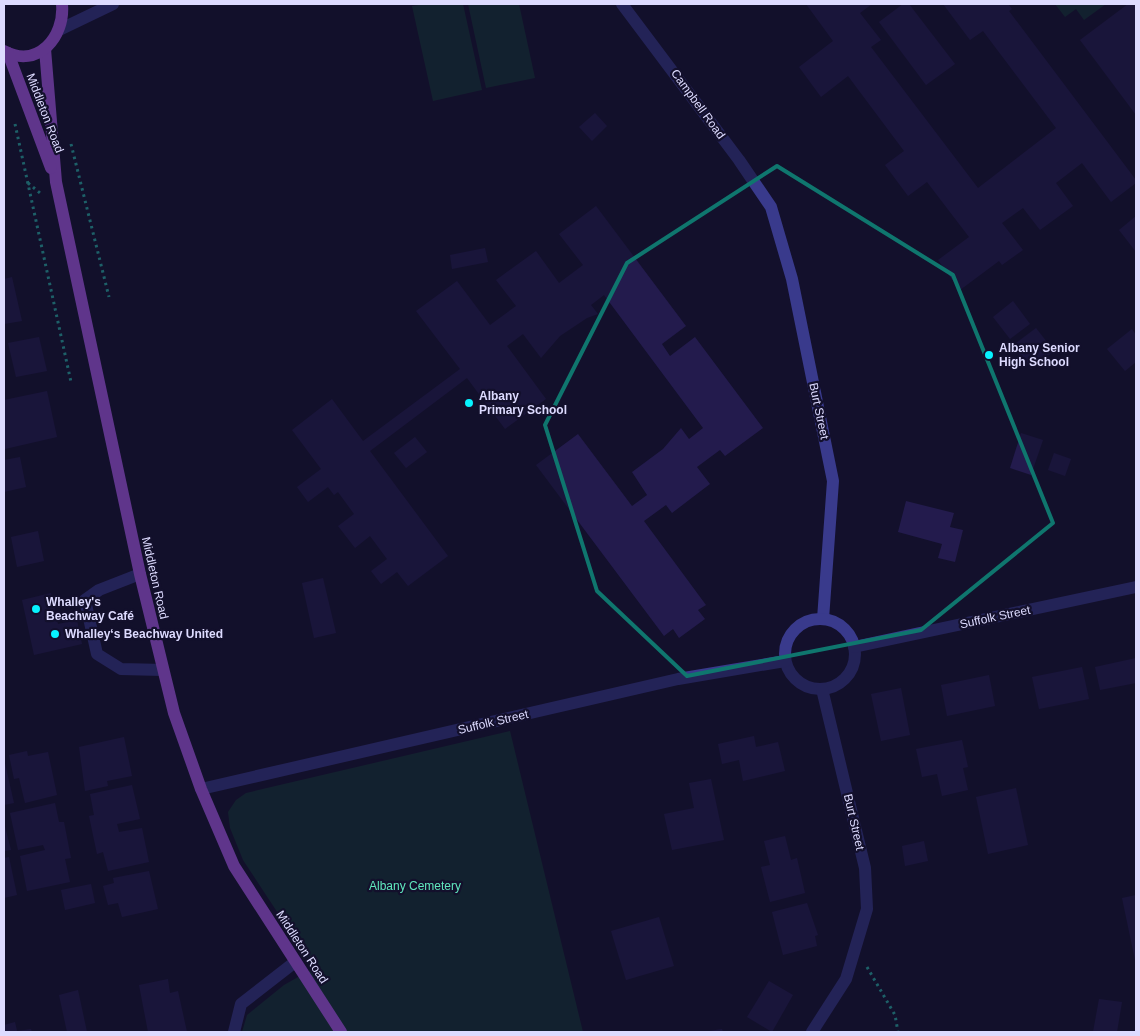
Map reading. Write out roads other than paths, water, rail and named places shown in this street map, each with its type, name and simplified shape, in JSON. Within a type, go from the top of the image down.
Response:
[{"type":"main road","points":[[6,52],[20,56],[33,54],[44,49],[54,40],[61,29],[63,17],[62,4]]},
{"type":"main road","name":"Middleton Road","points":[[44,49],[56,182],[140,574],[174,713],[201,789],[234,866],[341,1032]]},
{"type":"main road","name":"Middleton Road","points":[[6,52],[56,182]]},
{"type":"street","points":[[61,29],[114,4]]},
{"type":"street","name":"Campbell Road","points":[[622,4],[739,160],[771,207]]},
{"type":"street","name":"Burt Street","points":[[771,207],[792,279],[833,481],[823,619]]},
{"type":"street","points":[[140,574],[99,590],[85,600],[91,629],[97,654],[121,669],[163,670]]},
{"type":"street","name":"Suffolk Street","points":[[854,647],[1136,588]]},
{"type":"street","points":[[823,619],[834,621],[843,628],[854,647],[855,659],[852,670],[844,680],[834,687],[822,689],[812,688],[794,679],[785,661],[788,640],[794,630],[802,624],[823,619]]},
{"type":"street","name":"Suffolk Street","points":[[201,789],[678,679],[785,661]]},
{"type":"street","name":"Burt Street","points":[[812,1032],[846,979],[867,908],[865,868],[822,689]]},
{"type":"street","points":[[234,1032],[241,1004],[295,962]]},
{"type":"place","name":"Albany Senior High School","points":[[989,355]]},
{"type":"place","name":"Albany Primary School","points":[[469,403]]},
{"type":"place","name":"Whalley's Beachway Café","points":[[36,609]]},
{"type":"place","name":"Whalley‘s Beachway United","points":[[55,634]]},
{"type":"park label","name":"Albany Cemetery","points":[[415,886]]}]
